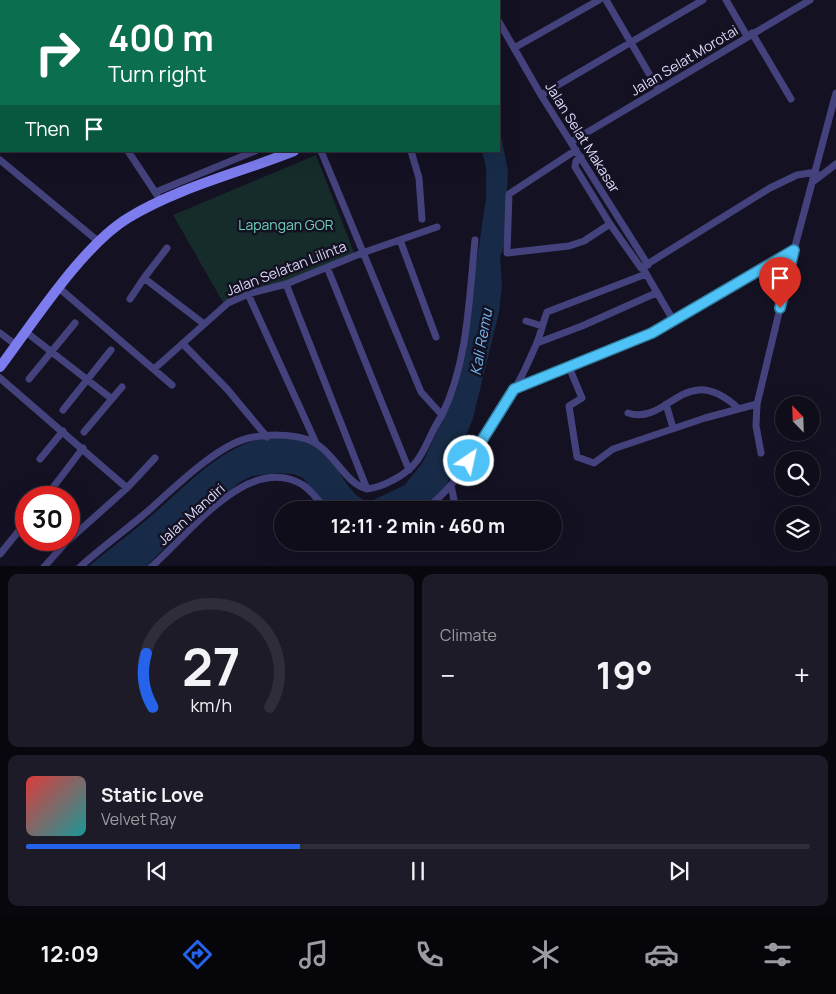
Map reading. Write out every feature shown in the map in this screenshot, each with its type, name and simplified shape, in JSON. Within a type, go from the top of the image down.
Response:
[{"type":"main road","points":[[0,367],[59,288],[99,242],[128,218],[158,197],[291,152]]},
{"type":"street","points":[[514,48],[599,0]]},
{"type":"street","points":[[606,0],[658,89]]},
{"type":"street","points":[[541,96],[703,0]]},
{"type":"street","points":[[726,0],[791,99]]},
{"type":"street","name":"Jalan Selat Morotai","points":[[571,142],[810,0]]},
{"type":"street","name":"Jalan Selat Makasar","points":[[500,24],[541,96],[581,157],[646,269]]},
{"type":"street","points":[[761,453],[756,426],[757,404],[794,250],[836,93]]},
{"type":"street","points":[[576,150],[508,194],[507,253],[569,246],[584,241],[610,224]]},
{"type":"street","points":[[129,152],[158,197],[252,152]]},
{"type":"street","points":[[321,152],[421,392],[442,415]]},
{"type":"street","points":[[411,152],[419,178],[422,218]]},
{"type":"street","points":[[581,157],[576,161],[576,167],[638,266],[646,269],[656,293],[673,320]]},
{"type":"street","points":[[0,160],[99,242]]},
{"type":"street","points":[[814,181],[836,164]]},
{"type":"street","points":[[434,501],[450,485],[476,452],[514,389],[537,343],[549,311],[646,269],[770,188],[797,175],[816,172]]},
{"type":"street","name":"Jalan Selatan Lilinta","points":[[154,369],[228,303],[248,294],[286,284],[362,253],[437,227]]},
{"type":"street","points":[[400,240],[436,337]]},
{"type":"street","points":[[80,566],[169,490],[217,454],[249,438],[304,439],[316,442],[328,451],[343,471],[367,489],[377,488],[409,470],[423,453],[452,395],[460,363],[475,240]]},
{"type":"street","points":[[130,299],[167,248]]},
{"type":"street","points":[[514,389],[652,333],[794,250]]},
{"type":"street","points":[[327,267],[409,470]]},
{"type":"street","points":[[144,278],[204,324]]},
{"type":"street","points":[[286,284],[367,489]]},
{"type":"street","points":[[59,288],[172,385]]},
{"type":"street","points":[[537,343],[582,326],[656,293]]},
{"type":"street","points":[[248,294],[316,442]]},
{"type":"street","points":[[526,321],[542,326]]},
{"type":"street","points":[[29,380],[75,322]]},
{"type":"street","points":[[26,332],[88,378],[112,399]]},
{"type":"street","points":[[0,333],[16,345]]},
{"type":"street","points":[[183,344],[227,389],[267,437]]},
{"type":"street","points":[[63,410],[111,350]]},
{"type":"street","points":[[569,367],[582,398],[569,406],[577,457],[594,463],[613,449],[673,428],[757,404]]},
{"type":"street","points":[[0,378],[127,488]]},
{"type":"street","points":[[84,432],[122,387]]},
{"type":"street","points":[[628,414],[639,415],[666,404],[690,391],[705,390],[722,394],[738,408]]},
{"type":"street","points":[[666,404],[673,428]]},
{"type":"street","points":[[40,459],[63,431]]},
{"type":"street","points":[[54,486],[82,448]]},
{"type":"street","points":[[80,529],[127,488],[155,458]]},
{"type":"street","name":"Jalan Mandiri","points":[[151,566],[213,508],[250,481],[274,478],[296,481],[309,490],[318,501]]},
{"type":"street","points":[[450,485],[454,501]]},
{"type":"street","points":[[0,554],[15,536]]},
{"type":"street","points":[[44,566],[58,551]]},
{"type":"green space","name":"Lapangan GOR","points":[[316,155],[355,255],[224,304],[173,215]]},
{"type":"water","name":"Kali Remu","points":[[500,131],[508,171],[504,246],[500,257],[502,286],[499,312],[473,418],[447,484],[432,501],[371,501],[405,485],[423,462],[458,385],[486,199],[486,167],[482,152],[500,152]]},
{"type":"water","points":[[288,437],[311,443],[328,455],[352,491],[367,501],[322,501],[303,478],[293,474],[280,473],[252,476],[240,482],[199,515],[146,566],[89,566],[142,524],[209,465],[247,443],[267,438]]},
{"type":"route","points":[[469,461],[514,389],[652,333],[794,250],[780,308]]}]
